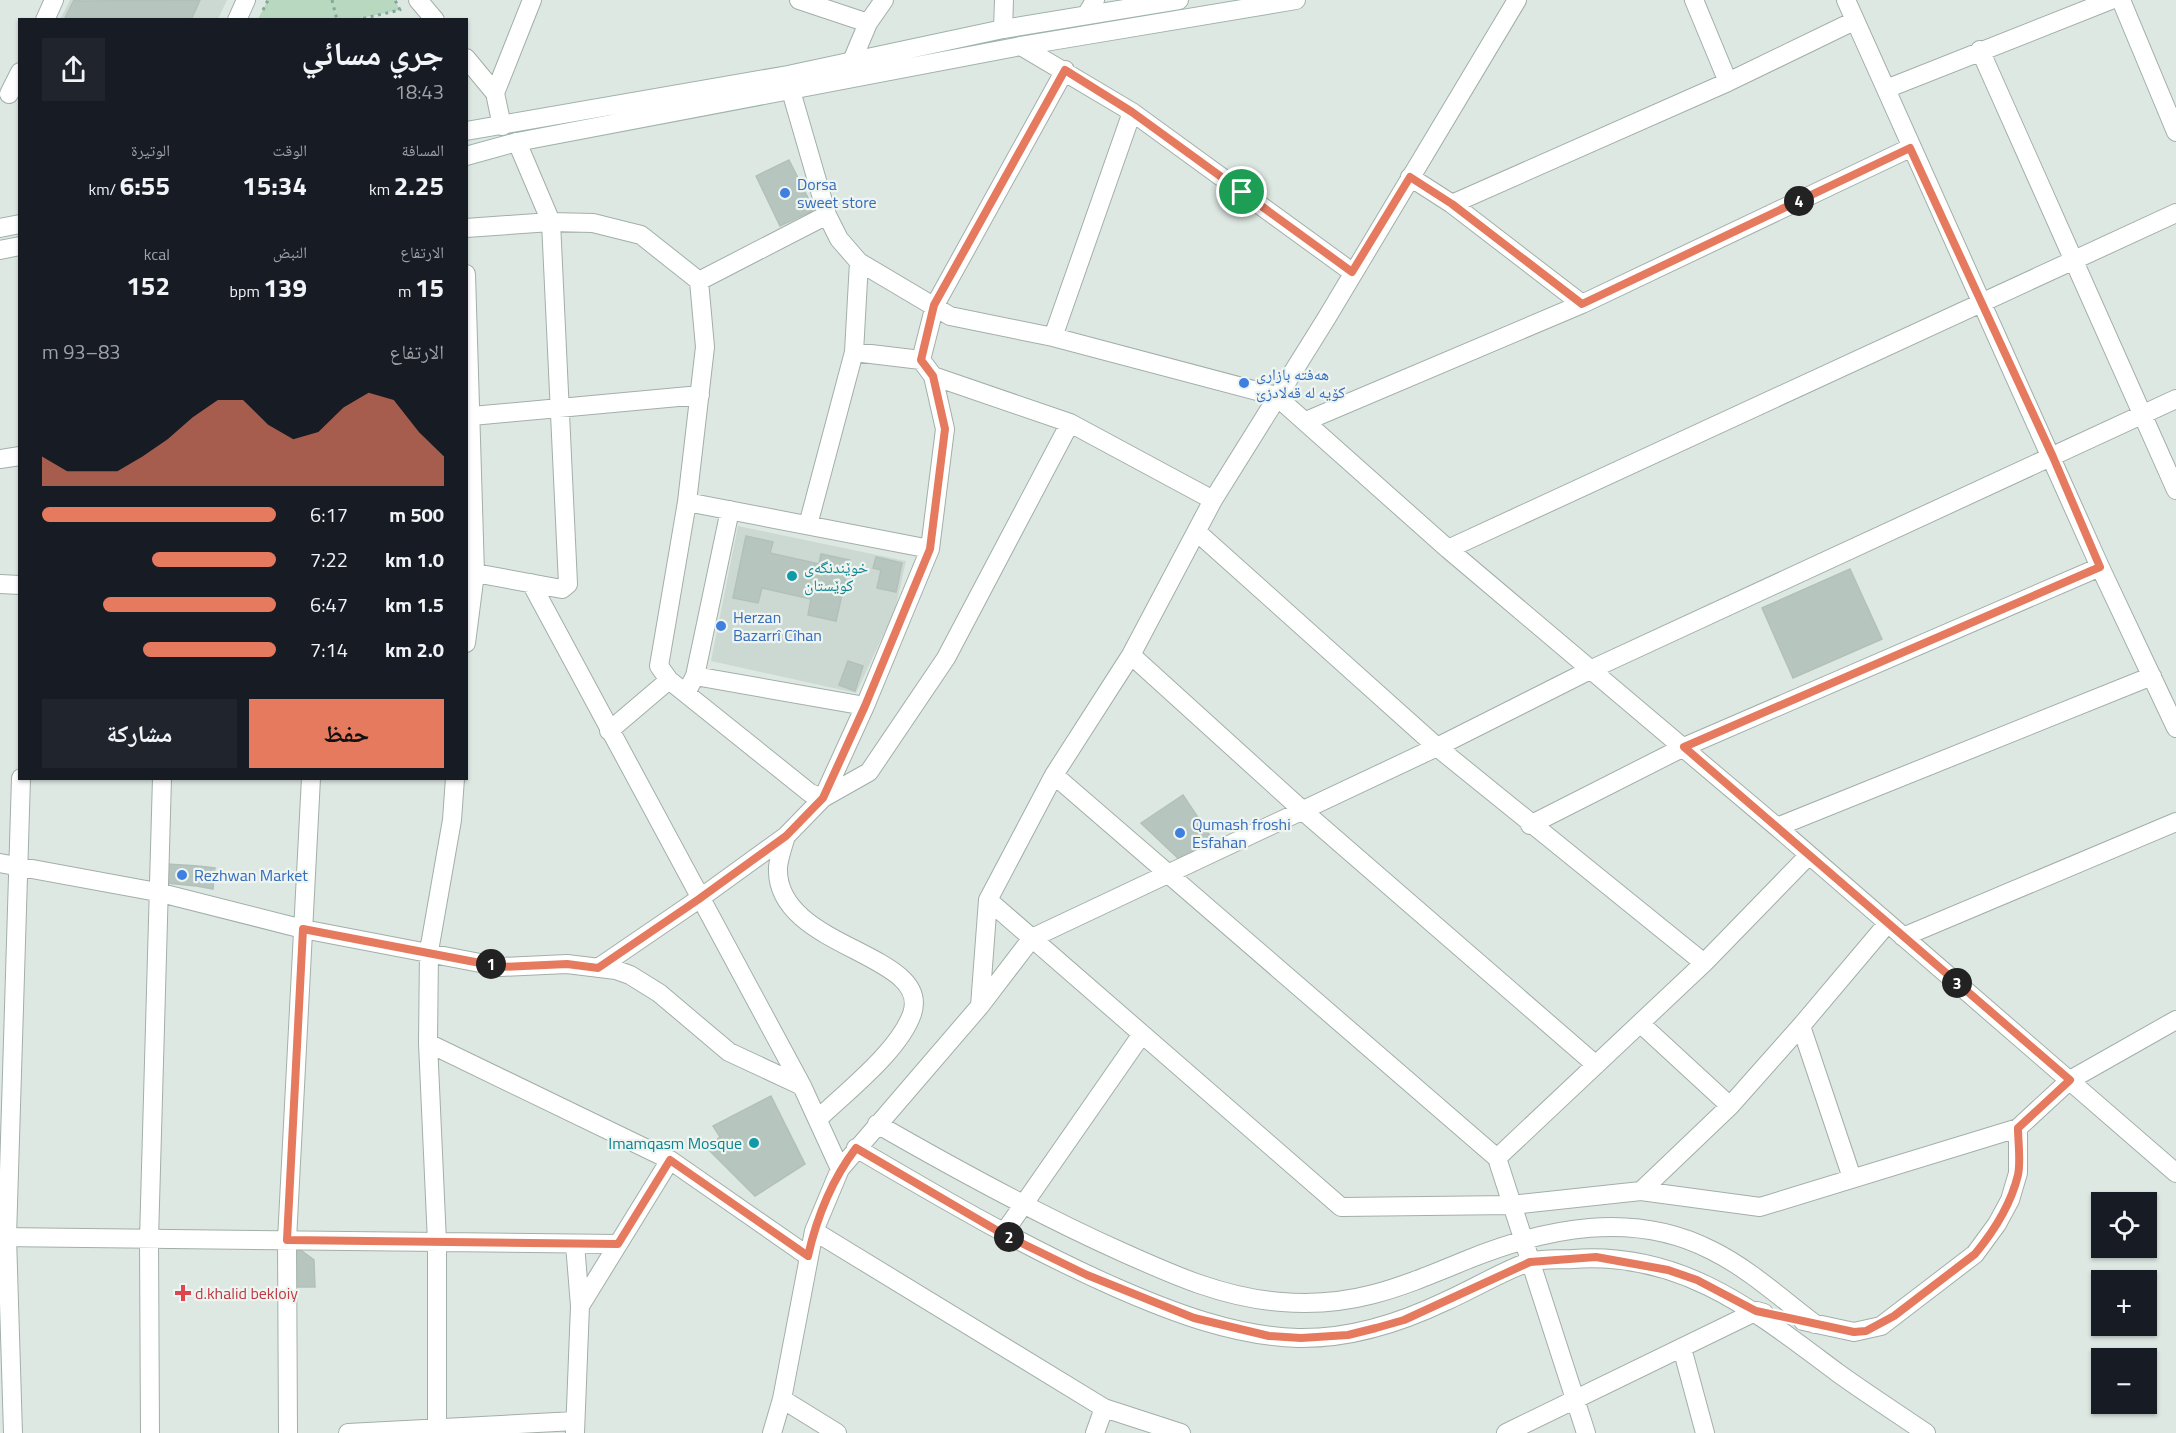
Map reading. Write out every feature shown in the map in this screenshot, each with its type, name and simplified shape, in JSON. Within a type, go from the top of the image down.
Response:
[{"type":"street","points":[[46,18],[54,0]]},
{"type":"street","points":[[238,18],[246,0]]},
{"type":"street","points":[[418,0],[433,18]]},
{"type":"street","points":[[495,93],[532,0]]},
{"type":"street","points":[[799,0],[868,23]]},
{"type":"street","points":[[854,70],[868,23],[884,0]]},
{"type":"street","points":[[1004,0],[1004,29]]},
{"type":"street","points":[[468,155],[517,142],[791,91],[854,70],[1091,7],[1179,0]]},
{"type":"street","points":[[468,131],[1021,46],[1296,0]]},
{"type":"street","points":[[980,1006],[988,900],[1054,775],[1131,655],[1213,500],[1517,0]]},
{"type":"street","points":[[1694,0],[1728,82]]},
{"type":"street","points":[[1845,0],[1910,148],[2053,457],[2100,567],[2176,728]]},
{"type":"street","points":[[1886,89],[2110,0]]},
{"type":"street","points":[[2121,0],[2176,132]]},
{"type":"street","points":[[1452,204],[1728,82],[1854,21]]},
{"type":"street","points":[[1021,46],[1065,70],[1132,112],[1352,272]]},
{"type":"street","points":[[1980,50],[2176,490]]},
{"type":"street","points":[[468,60],[495,93],[502,126]]},
{"type":"street","points":[[921,360],[934,305],[1065,70]]},
{"type":"street","points":[[9,94],[18,76]]},
{"type":"street","points":[[791,91],[827,214],[839,239],[859,262],[950,316],[1053,337],[1276,396],[1448,549],[1684,747],[2176,1173]]},
{"type":"street","points":[[1053,337],[1132,112]]},
{"type":"street","points":[[475,573],[562,589],[568,584],[551,222],[517,142]]},
{"type":"street","points":[[1306,421],[1582,304],[1910,148]]},
{"type":"street","points":[[1410,177],[1452,204],[1582,304]]},
{"type":"street","points":[[1448,549],[2176,213]]},
{"type":"street","points":[[699,281],[827,214]]},
{"type":"street","points":[[468,228],[551,222],[593,223],[641,235],[699,281],[705,347],[687,502],[659,666],[669,680],[810,793],[823,798]]},
{"type":"street","points":[[0,228],[18,224]]},
{"type":"street","points":[[0,250],[18,246]]},
{"type":"street","points":[[808,525],[854,352],[859,262]]},
{"type":"street","points":[[468,321],[475,573],[468,614]]},
{"type":"street","points":[[823,798],[865,706],[930,549],[945,429],[933,376],[921,360],[854,352]]},
{"type":"street","points":[[933,376],[1070,423],[1213,500]]},
{"type":"street","points":[[472,416],[700,395]]},
{"type":"street","points":[[772,1433],[782,1399],[814,1231],[840,1169],[980,1006],[1032,938],[1437,747],[1592,669],[2176,399]]},
{"type":"street","points":[[598,968],[786,836],[823,798],[869,772],[946,658],[1070,423]]},
{"type":"street","points":[[0,459],[18,456]]},
{"type":"street","points":[[687,502],[930,549]]},
{"type":"street","points":[[686,693],[695,676],[730,510]]},
{"type":"street","points":[[1197,532],[1437,747],[1530,825],[1704,963]]},
{"type":"street","points":[[1530,825],[1684,747],[2100,567]]},
{"type":"street","points":[[0,584],[18,585]]},
{"type":"street","points":[[531,584],[699,899],[802,1086],[840,1169]]},
{"type":"street","points":[[1131,655],[1302,810],[1596,1065]]},
{"type":"street","points":[[695,676],[865,706]]},
{"type":"street","points":[[1777,827],[2152,676]]},
{"type":"street","points":[[609,731],[669,680]]},
{"type":"street","points":[[1054,775],[1169,872],[1497,1158],[1586,1433]]},
{"type":"street","points":[[13,1433],[3,1237],[9,864],[21,780]]},
{"type":"street","points":[[150,1433],[149,1239],[162,780]]},
{"type":"street","points":[[288,1433],[287,1240],[311,780]]},
{"type":"street","points":[[437,1431],[437,1242],[428,1043],[429,951],[452,820],[455,780]]},
{"type":"street","points":[[1903,937],[2176,822]]},
{"type":"street","points":[[786,836],[780,857],[779,877],[795,908],[818,931],[892,969],[908,985],[914,1000],[908,1023],[894,1042],[818,1119]]},
{"type":"street","points":[[1497,1158],[1704,963],[1809,855]]},
{"type":"street","points":[[9,864],[157,892],[303,929],[429,951],[501,967],[567,964],[616,970],[643,982],[729,1052],[802,1086]]},
{"type":"street","points":[[988,900],[1341,1207],[1511,1206],[1641,1191],[1760,1207],[2018,1128],[2070,1080],[2176,1020]]},
{"type":"street","points":[[1641,1191],[1730,1106],[1887,924]]},
{"type":"street","points":[[1641,1024],[1730,1106]]},
{"type":"street","points":[[1801,1026],[1852,1178]]},
{"type":"street","points":[[1003,1234],[1142,1034]]},
{"type":"street","points":[[428,1043],[670,1160],[808,1256]]},
{"type":"street","points":[[877,1124],[1023,1206],[1214,1290],[1280,1302],[1340,1301],[1371,1296],[1417,1282],[1522,1239],[1591,1227],[1648,1229],[1671,1233],[1729,1260],[1815,1324]]},
{"type":"street","points":[[1506,1433],[1756,1311],[1854,1332],[1881,1326],[1975,1254],[1992,1231],[2010,1200],[2018,1173],[2018,1128]]},
{"type":"street","points":[[856,1148],[1003,1234],[1096,1279],[1194,1318],[1269,1336],[1301,1338],[1348,1335],[1404,1320],[1530,1262],[1596,1257],[1634,1262],[1697,1280],[1756,1311],[1842,1375],[1926,1433]]},
{"type":"street","points":[[580,1306],[670,1160]]},
{"type":"street","points":[[814,1231],[1104,1408],[1182,1433]]},
{"type":"street","points":[[3,1237],[618,1244]]},
{"type":"street","points":[[348,1433],[575,1427],[580,1306],[575,1244]]},
{"type":"street","points":[[1682,1348],[1705,1433]]},
{"type":"street","points":[[782,1399],[837,1433]]},
{"type":"street","points":[[1095,1433],[1104,1408]]},
{"type":"path","points":[[333,0],[337,18]]},
{"type":"path","points":[[365,18],[399,10],[395,0]]},
{"type":"shaded area","points":[[70,0],[227,0],[218,18],[61,18]]},
{"type":"shaded area","points":[[738,526],[906,561],[895,610],[856,693],[711,661]]},
{"type":"green space","points":[[268,0],[395,0],[400,10],[361,18],[259,18]]},
{"type":"building","points":[[74,0],[200,0],[192,18],[65,18]]},
{"type":"building","name":"Dorsa sweet store","points":[[789,160],[814,210],[780,226],[756,176]]},
{"type":"building","name":"خوێندنگەی کوێستان","points":[[746,536],[773,542],[770,553],[819,564],[821,554],[850,560],[836,621],[808,615],[811,599],[762,588],[758,603],[733,598]]},
{"type":"building","points":[[876,557],[902,563],[896,592],[877,588],[881,570],[873,568]]},
{"type":"building","points":[[1850,569],[1882,639],[1793,678],[1762,608]]},
{"type":"building","points":[[848,661],[863,666],[855,691],[839,685]]},
{"type":"building","name":"Qumash froshi Esfahan","points":[[1183,795],[1215,843],[1182,862],[1141,823]]},
{"type":"building","name":"Rezhwan Market","points":[[167,864],[198,866],[196,886],[166,883]]},
{"type":"building","points":[[198,866],[215,868],[213,889],[196,886]]},
{"type":"building","name":"Imamqasm Mosque","points":[[771,1096],[805,1164],[755,1196],[707,1148],[720,1137],[713,1126]]},
{"type":"building","points":[[287,1240],[314,1260],[315,1287],[292,1287]]},
{"type":"place","name":"Dorsa sweet store","points":[[785,193]]},
{"type":"place","name":"هەفتە بازاری کۆیە لە قەلادزێ","points":[[1244,383]]},
{"type":"place","name":"خوێندنگەی کوێستان","points":[[792,576]]},
{"type":"place","name":"Herzan Bazarrî Cîhan","points":[[721,626]]},
{"type":"place","name":"Qumash froshi Esfahan","points":[[1180,833]]},
{"type":"place","name":"Rezhwan Market","points":[[182,875]]},
{"type":"place","name":"Imamqasm Mosque","points":[[754,1143]]},
{"type":"place","name":"d.khalid bekloiy","points":[[183,1293]]},
{"type":"route","points":[[1065,70],[1132,112],[1242,192],[1352,272],[1410,177],[1452,204],[1582,304],[1910,148],[2053,457],[2100,567],[1684,747],[2070,1080],[2018,1128],[2018,1173],[2010,1200],[1997,1224],[1975,1254],[1881,1326],[1866,1331],[1854,1332],[1756,1311],[1697,1280],[1668,1270],[1634,1262],[1596,1257],[1530,1262],[1404,1320],[1348,1335],[1301,1338],[1269,1336],[1230,1329],[1194,1318],[1153,1304],[1087,1275],[1003,1234],[856,1148],[840,1169],[825,1201],[808,1256],[670,1160],[618,1244],[287,1240],[303,929],[429,951],[501,967],[543,967],[567,964],[598,968],[786,836],[823,798],[865,706],[930,549],[945,429],[933,376],[921,360],[934,305],[1065,70]]}]
